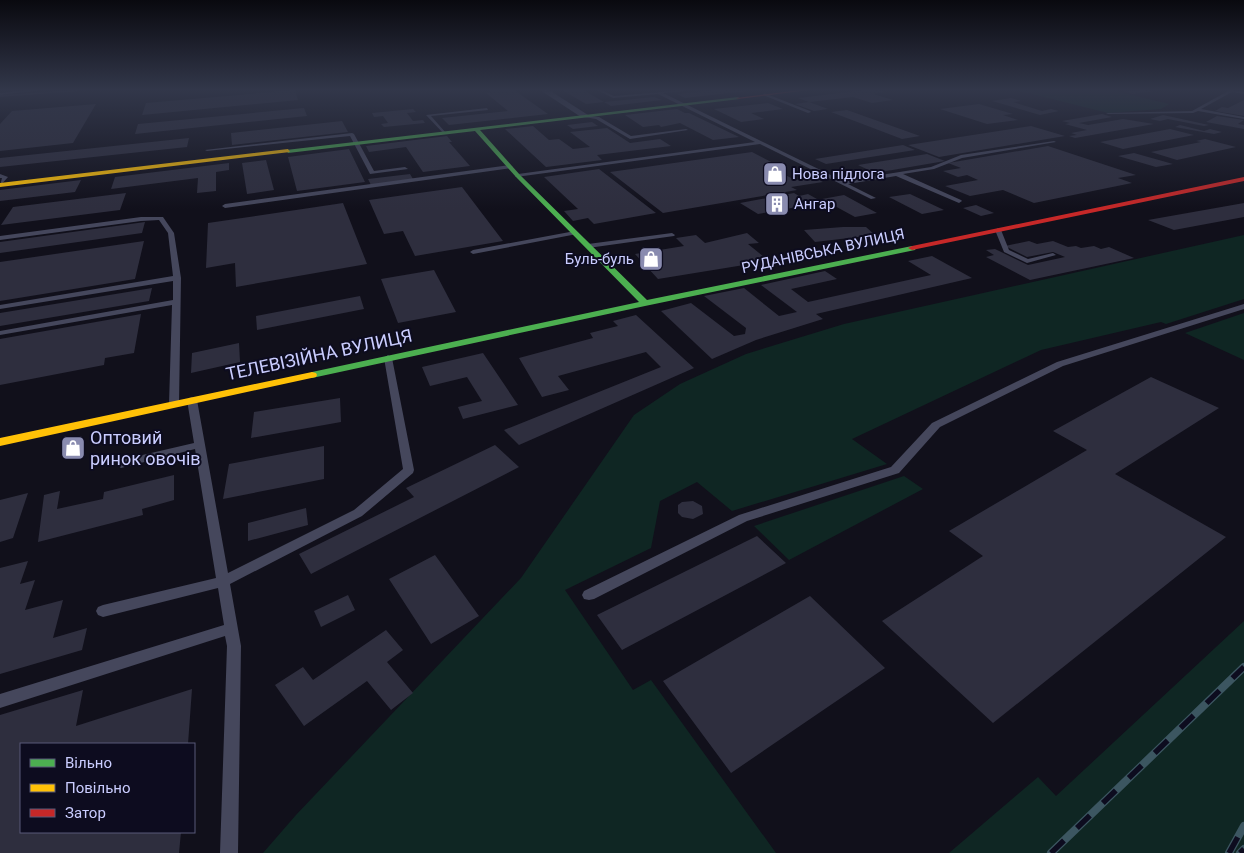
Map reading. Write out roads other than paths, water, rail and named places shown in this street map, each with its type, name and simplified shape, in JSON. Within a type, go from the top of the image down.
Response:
[{"type":"street","points":[[0,185],[476,130],[645,303]]},
{"type":"street","name":"РУДАНІВСЬКА ВУЛИЦЯ","points":[[645,303],[1244,179]]},
{"type":"street","name":"ТЕЛЕВІЗІЙНА ВУЛИЦЯ","points":[[0,442],[645,303]]},
{"type":"lane","points":[[441,130],[444,133]]},
{"type":"lane","points":[[616,130],[630,138],[686,130]]},
{"type":"lane","points":[[732,130],[873,198]]},
{"type":"lane","points":[[207,150],[352,134],[372,173],[405,169]]},
{"type":"lane","points":[[842,183],[932,168],[961,157],[1054,142]]},
{"type":"lane","points":[[225,206],[759,143]]},
{"type":"lane","points":[[896,174],[959,200]]},
{"type":"lane","points":[[0,176],[5,177],[0,185]]},
{"type":"lane","points":[[0,238],[161,218],[172,233],[177,278],[174,404]]},
{"type":"lane","points":[[998,230],[1006,251],[1027,261],[1053,255]]},
{"type":"lane","points":[[472,252],[575,233]]},
{"type":"lane","points":[[588,246],[672,235]]},
{"type":"lane","points":[[0,306],[177,278]]},
{"type":"lane","points":[[0,333],[177,302]]},
{"type":"lane","points":[[589,595],[743,518],[895,470],[936,425],[1060,364],[1244,306]]},
{"type":"lane","points":[[104,611],[224,581],[358,513],[408,470],[388,358]]},
{"type":"lane","points":[[192,400],[234,646],[229,853]]},
{"type":"lane","points":[[121,464],[200,445]]},
{"type":"lane","points":[[0,701],[231,628]]},
{"type":"railway","points":[[1051,853],[1244,667]]},
{"type":"railway","points":[[1229,853],[1244,826]]},
{"type":"railway","points":[[1240,853],[1244,849]]},
{"type":"place","name":"Нова підлога","points":[[775,174]]},
{"type":"place","name":"Ангар","points":[[777,204]]},
{"type":"place","name":"Буль-буль","points":[[651,259]]},
{"type":"place","name":"Оптовий ринок овочів","points":[[73,448]]}]
